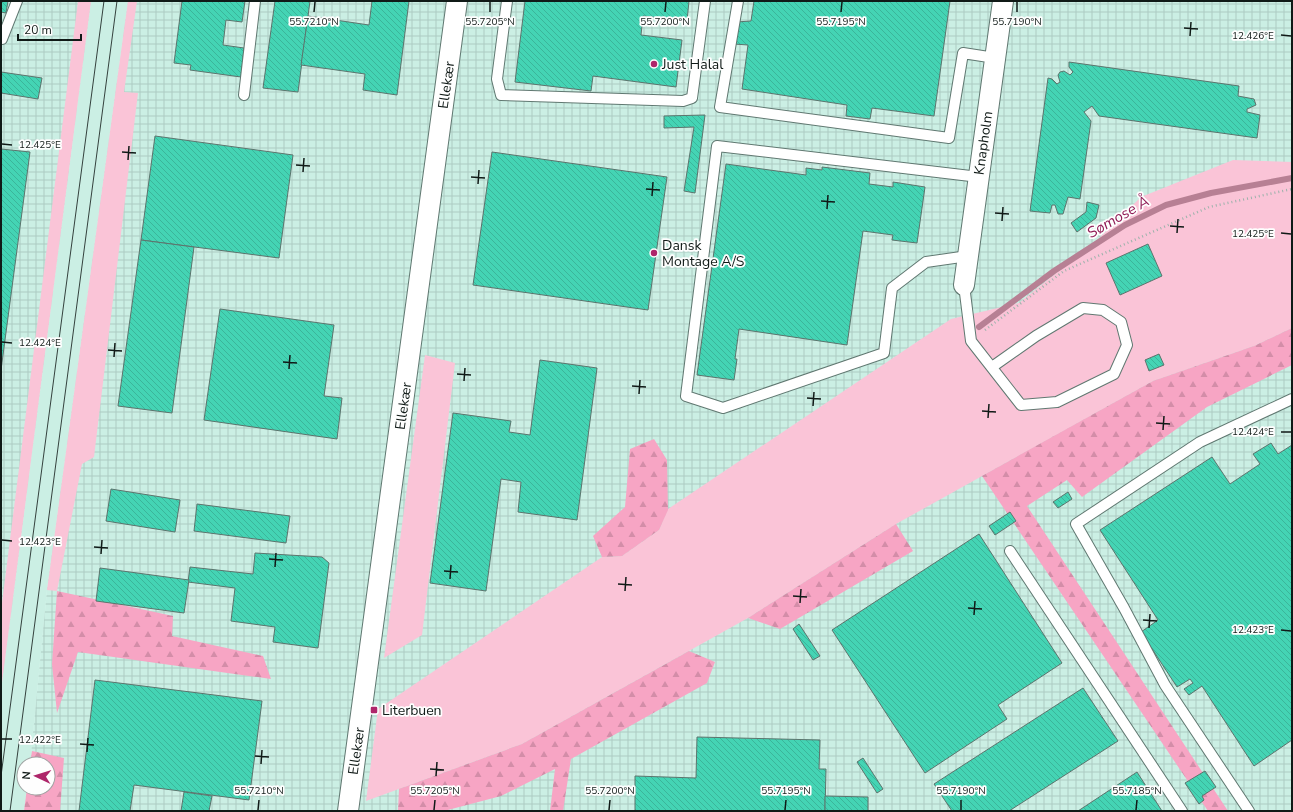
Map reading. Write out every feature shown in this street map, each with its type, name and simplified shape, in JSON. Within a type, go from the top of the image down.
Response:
[{"type":"street","name":"Ellekær","points":[[348,811],[457,1]]},
{"type":"street","name":"Knapholm","points":[[964,285],[1003,1]]},
{"type":"lane","points":[[1,39],[17,1]]},
{"type":"lane","points":[[244,95],[255,1]]},
{"type":"lane","points":[[507,1],[497,80],[501,95],[683,101],[692,98],[705,1]]},
{"type":"lane","points":[[738,1],[720,106],[949,138],[963,53],[995,58]]},
{"type":"lane","points":[[968,256],[926,262],[892,288],[884,352],[723,408],[686,396],[717,146],[979,177]]},
{"type":"lane","points":[[964,285],[971,341],[1021,405],[1057,402],[1114,374],[1127,345],[1120,322],[1103,310],[1083,308],[1036,336],[992,367]]},
{"type":"lane","points":[[1249,811],[1165,685],[1124,608],[1076,524],[1200,442],[1292,399]]},
{"type":"lane","points":[[1010,551],[1182,811]]},
{"type":"path","points":[[971,341],[1064,271],[1209,207],[1292,189]]},
{"type":"shaded area","points":[[1,1],[91,1],[1,690]]},
{"type":"shaded area","points":[[78,1],[91,1],[1,690],[1,611]]},
{"type":"shaded area","points":[[91,1],[128,1],[47,590],[31,756],[16,756],[16,796],[26,796],[24,811],[1,811],[1,690]]},
{"type":"shaded area","points":[[128,1],[1292,1],[1292,811],[24,811],[26,796],[56,796],[56,756],[31,756],[47,590]]},
{"type":"shaded area","points":[[128,1],[137,1],[124,92],[138,93],[94,457],[82,464],[57,591],[47,590]]},
{"type":"shaded area","points":[[1233,160],[1292,162],[1292,328],[1254,346],[1153,381],[896,524],[748,618],[522,744],[366,801],[378,709],[602,557],[622,556],[659,530],[668,509],[951,319],[1019,303],[1095,242],[1141,197]]},
{"type":"shaded area","points":[[425,355],[455,363],[422,635],[384,658]]},
{"type":"green space","points":[[1292,328],[1292,365],[1207,407],[1082,497],[1067,480],[1027,506],[1228,811],[1208,811],[982,476],[1153,381],[1254,346]]},
{"type":"green space","points":[[654,439],[667,460],[668,510],[659,530],[622,556],[602,557],[593,536],[625,507],[630,449]]},
{"type":"green space","points":[[896,524],[913,551],[780,629],[748,618]]},
{"type":"green space","points":[[57,591],[173,616],[172,636],[263,656],[271,679],[78,652],[57,713],[52,664]]},
{"type":"green space","points":[[689,651],[715,662],[707,683],[571,759],[563,811],[550,811],[555,769],[501,796],[444,811],[398,811],[399,789],[522,744]]},
{"type":"green space","points":[[32,751],[55,756],[31,756]]},
{"type":"green space","points":[[56,756],[64,758],[60,811],[24,811],[26,796],[56,796]]},
{"type":"building","points":[[1,1],[8,1],[6,13],[1,12]]},
{"type":"building","points":[[182,1],[245,1],[242,22],[226,20],[223,45],[244,48],[241,77],[190,70],[191,65],[174,63]]},
{"type":"building","points":[[275,1],[310,1],[298,92],[263,88]]},
{"type":"building","points":[[372,1],[409,1],[397,95],[363,90],[365,74],[301,65],[308,16],[369,25]]},
{"type":"building","points":[[525,1],[689,1],[687,21],[643,16],[641,35],[682,40],[676,87],[593,76],[591,91],[515,82]]},
{"type":"building","points":[[754,1],[950,1],[934,116],[872,108],[870,119],[846,116],[847,105],[742,89],[748,45],[734,44],[736,22],[751,21]]},
{"type":"building","points":[[1069,62],[1239,86],[1238,96],[1254,99],[1256,105],[1247,109],[1247,112],[1260,115],[1257,138],[1099,116],[1092,106],[1084,112],[1091,121],[1080,199],[1068,197],[1063,214],[1058,214],[1055,205],[1052,205],[1050,213],[1030,211],[1048,78],[1052,79],[1057,84],[1060,82],[1058,75],[1060,72],[1064,71],[1070,75],[1073,72],[1069,67]]},
{"type":"building","points":[[1,72],[42,78],[38,99],[1,93]]},
{"type":"building","points":[[705,115],[695,193],[684,191],[694,127],[664,128],[664,116]]},
{"type":"building","points":[[155,136],[293,155],[279,258],[141,240]]},
{"type":"building","points":[[1,149],[30,152],[1,370]]},
{"type":"building","points":[[492,152],[667,177],[648,310],[473,285]]},
{"type":"building","points":[[726,164],[806,175],[806,168],[822,170],[822,167],[870,173],[869,184],[893,187],[893,182],[925,187],[917,243],[892,240],[893,235],[863,231],[847,345],[739,329],[734,380],[697,375]]},
{"type":"building","points":[[1087,202],[1099,205],[1096,218],[1077,232],[1071,223],[1086,212]]},
{"type":"building","points":[[141,240],[194,247],[172,413],[118,406]]},
{"type":"building","points":[[1148,244],[1162,276],[1120,295],[1106,263]]},
{"type":"building","points":[[220,309],[334,325],[324,396],[342,398],[337,439],[204,420]]},
{"type":"building","points":[[1159,354],[1164,365],[1149,371],[1145,360]]},
{"type":"building","points":[[540,360],[597,368],[577,520],[518,512],[521,482],[501,479],[486,591],[430,583],[453,413],[511,421],[509,432],[530,435]]},
{"type":"building","points":[[1271,443],[1278,454],[1292,445],[1292,740],[1254,766],[1202,686],[1189,695],[1184,689],[1193,683],[1190,679],[1177,687],[1141,632],[1158,620],[1100,530],[1212,457],[1230,484],[1260,464],[1253,454]]},
{"type":"building","points":[[111,489],[180,500],[175,532],[106,521]]},
{"type":"building","points":[[1068,492],[1072,499],[1058,508],[1053,502]]},
{"type":"building","points":[[197,504],[290,516],[286,543],[194,531]]},
{"type":"building","points":[[1010,512],[1016,521],[995,535],[989,526]]},
{"type":"building","points":[[979,534],[1062,663],[998,705],[1007,719],[925,773],[832,630]]},
{"type":"building","points":[[255,553],[322,557],[329,563],[318,648],[273,642],[275,627],[231,621],[235,588],[188,582],[190,567],[253,574]]},
{"type":"building","points":[[100,568],[189,580],[184,613],[96,601]]},
{"type":"building","points":[[799,624],[820,656],[813,660],[793,629]]},
{"type":"building","points":[[95,680],[262,701],[249,800],[134,785],[130,811],[79,811]]},
{"type":"building","points":[[1083,688],[1118,741],[1009,811],[952,811],[934,784]]},
{"type":"building","points":[[697,737],[820,740],[819,769],[826,769],[825,811],[635,811],[635,776],[696,778]]},
{"type":"building","points":[[863,758],[883,789],[877,793],[857,762]]},
{"type":"building","points":[[1205,771],[1216,787],[1202,796],[1204,800],[1199,804],[1185,783]]},
{"type":"building","points":[[1137,772],[1162,811],[1078,811]]},
{"type":"building","points":[[184,792],[212,796],[209,811],[181,811]]},
{"type":"building","points":[[825,796],[868,797],[868,811],[825,811]]},
{"type":"waterway","name":"Sømose Å","points":[[979,327],[1054,271],[1125,225],[1166,205],[1211,193],[1292,178]]},
{"type":"tram line","points":[[1,776],[104,1]]},
{"type":"tram line","points":[[10,811],[117,1]]},
{"type":"place","name":"Just Halal","points":[[654,64]]},
{"type":"place","name":"Dansk Montage A/S","points":[[654,253]]},
{"type":"place","name":"Literbuen","points":[[374,710]]}]
